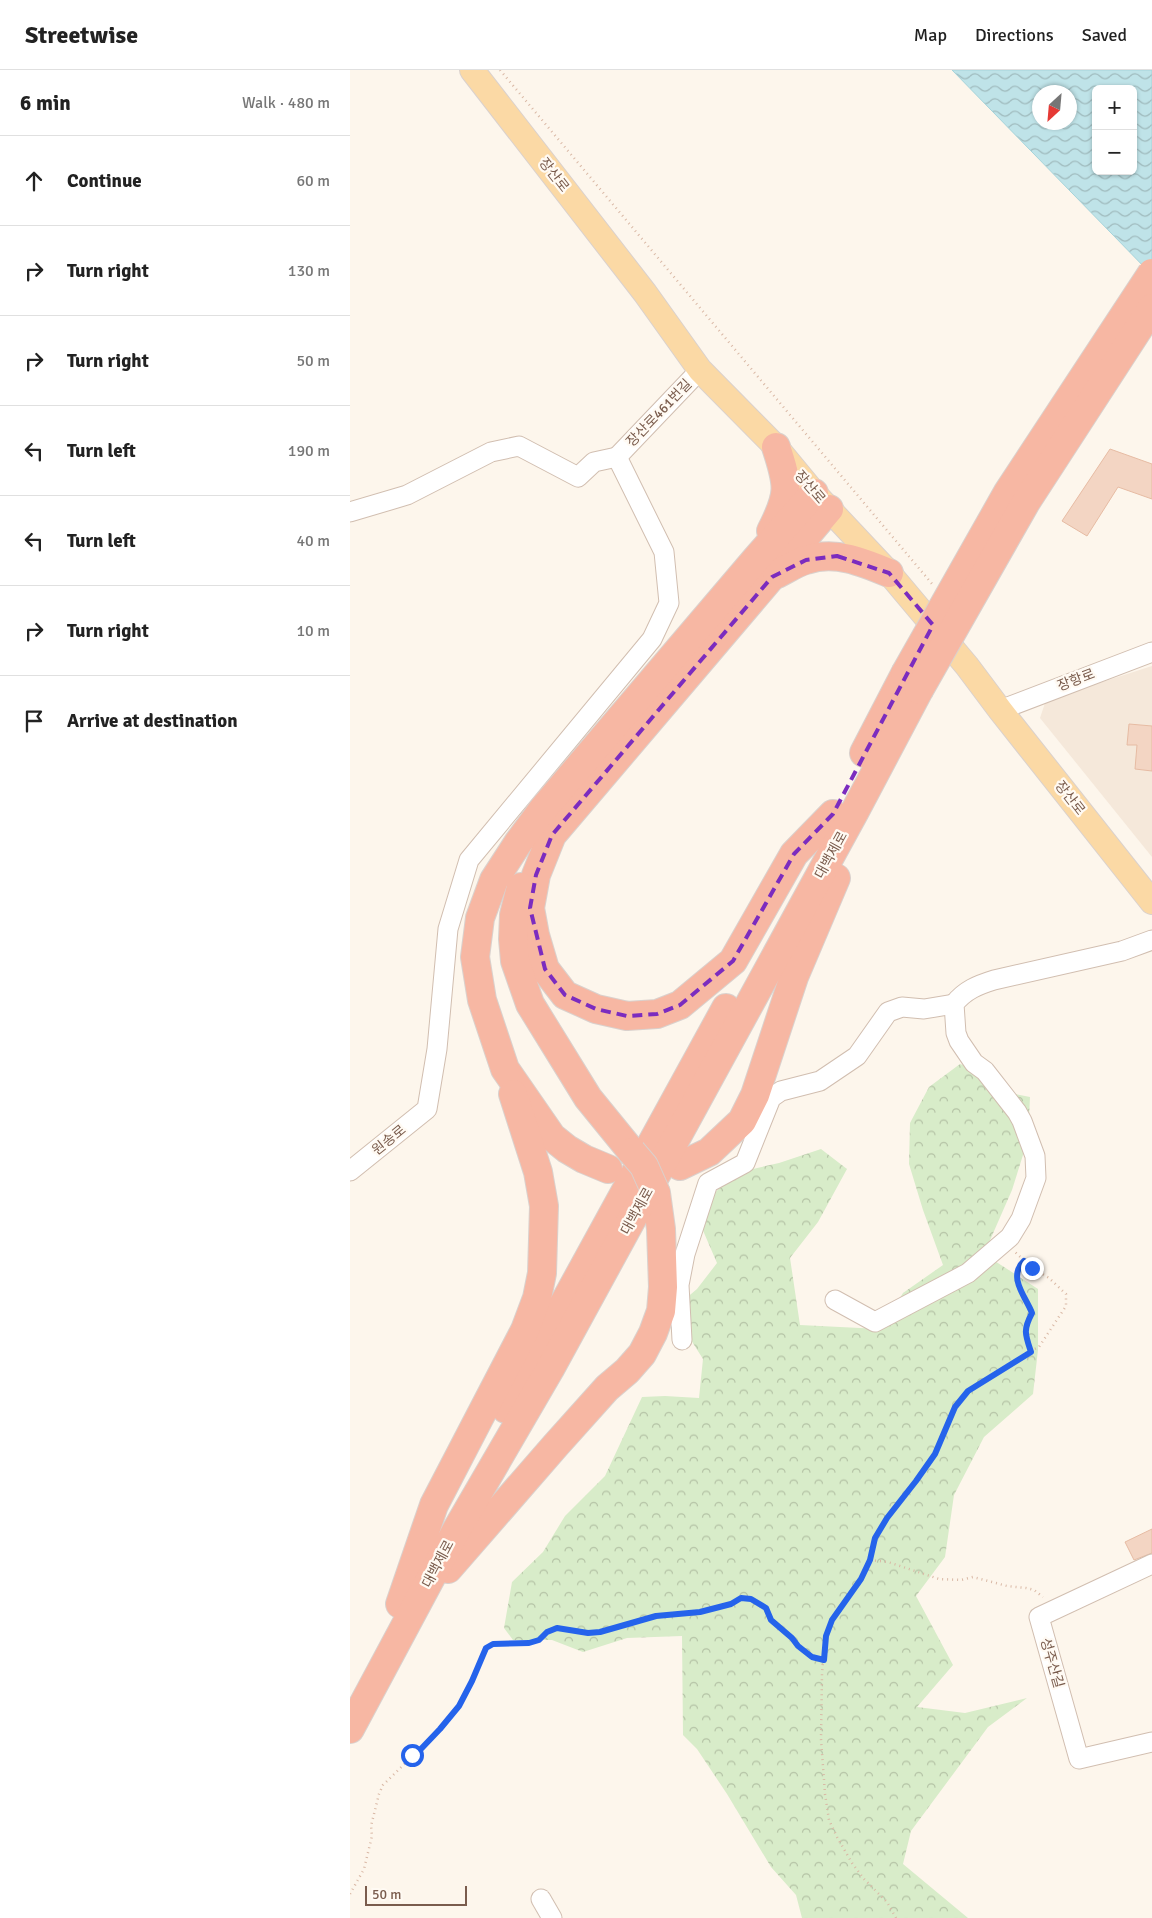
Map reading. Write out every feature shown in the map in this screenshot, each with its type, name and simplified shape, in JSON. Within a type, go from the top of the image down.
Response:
[{"type":"highway","points":[[912,682],[1008,492],[1152,273]]},
{"type":"highway","points":[[912,682],[1152,308]]},
{"type":"highway","points":[[408,1606],[642,1354],[653,1333],[661,1311],[663,1261],[656,1193],[644,1166],[588,1098],[530,1004],[515,961],[513,940],[514,915],[526,865],[552,835],[764,568],[787,489],[776,447]]},
{"type":"highway","points":[[408,1606],[434,1505],[526,1330],[537,1298],[542,1272],[544,1206],[538,1172],[482,1000],[475,957],[480,918],[494,880],[543,809],[764,568],[822,501]]},
{"type":"highway","points":[[764,568],[838,556],[863,562],[889,573]]},
{"type":"highway","name":"대백제로","points":[[350,1694],[457,1529],[550,1368],[912,682]]},
{"type":"highway","points":[[552,835],[536,875],[530,908],[535,935],[545,969],[565,995],[596,1009],[627,1016],[658,1014],[680,1005],[733,961],[794,854],[844,812]]},
{"type":"highway","points":[[680,1166],[709,1152],[727,1136],[742,1121],[755,1095],[792,984],[838,875],[844,812]]},
{"type":"highway","points":[[505,1069],[552,1137],[584,1159],[608,1169]]},
{"type":"highway","name":"대백제로","points":[[350,1730],[408,1606]]},
{"type":"main road","name":"장산로","points":[[472,70],[645,293],[700,370],[776,447],[822,501],[889,573],[968,666],[1000,710],[1152,902]]},
{"type":"street","name":"장산로461번길","points":[[617,457],[700,370]]},
{"type":"street","points":[[350,512],[407,495],[491,452],[519,446],[578,476],[594,462],[617,457]]},
{"type":"street","name":"원송로","points":[[350,1171],[427,1109],[437,1049],[448,929],[469,860],[652,639],[670,603],[664,552],[617,457]]},
{"type":"street","name":"장항로","points":[[1000,710],[1152,652]]},
{"type":"street","points":[[835,1300],[875,1322],[968,1274],[1010,1237],[1021,1220],[1036,1178],[1035,1156],[1022,1121],[1007,1098],[985,1071],[974,1062],[959,1041],[956,1033],[954,1004],[961,995],[975,986],[1122,951],[1152,940]]},
{"type":"street","points":[[682,1340],[679,1285],[685,1254],[708,1183],[745,1163],[771,1098],[781,1091],[820,1081],[857,1056],[888,1012],[902,1007],[924,1009],[954,1004]]},
{"type":"street","name":"성주산길","points":[[1152,1564],[1039,1617],[1079,1758],[1152,1742]]},
{"type":"street","points":[[541,1899],[552,1918]]},
{"type":"path","points":[[500,70],[934,587]]},
{"type":"path","points":[[896,1918],[887,1902],[864,1879],[852,1863],[829,1820],[821,1739],[822,1674],[828,1628],[861,1579],[870,1560],[875,1538],[887,1518],[935,1454],[955,1407],[961,1398],[968,1391],[1031,1352],[1039,1347],[1066,1306],[1066,1294],[1049,1278],[1024,1261],[1019,1266],[1017,1276],[1023,1297],[1032,1313],[1026,1325],[1025,1334],[1031,1352]]},
{"type":"path","points":[[870,1560],[888,1562],[939,1579],[961,1580],[973,1577],[1006,1586],[1026,1588],[1041,1596],[1053,1610]]},
{"type":"path","points":[[350,1894],[364,1869],[372,1836],[371,1826],[383,1785],[440,1729],[459,1706],[486,1648],[493,1644],[529,1643],[539,1640],[547,1632],[557,1628],[588,1633],[600,1632],[656,1616],[700,1612],[731,1604],[741,1598],[751,1599],[760,1603],[766,1608],[771,1620],[792,1638],[798,1646],[812,1657],[824,1660]]},
{"type":"highlighted area","points":[[837,556],[889,573],[933,625],[833,814],[794,854],[733,961],[680,1005],[657,1014],[627,1016],[596,1009],[565,995],[545,969],[530,908],[536,875],[552,835],[772,577],[806,560]]},
{"type":"shaded area","points":[[1152,666],[1152,857],[1040,718],[1046,700]]},
{"type":"green space","points":[[960,1064],[982,1071],[990,1089],[1030,1097],[1028,1139],[1012,1190],[984,1254],[1038,1289],[1038,1350],[1033,1394],[984,1437],[954,1495],[945,1557],[916,1596],[953,1665],[917,1707],[965,1713],[1027,1698],[988,1727],[911,1831],[903,1864],[968,1918],[802,1918],[796,1895],[771,1867],[727,1794],[697,1749],[683,1735],[682,1636],[627,1638],[583,1652],[552,1640],[513,1640],[504,1628],[512,1582],[543,1552],[565,1516],[605,1476],[642,1397],[699,1398],[703,1359],[672,1310],[697,1289],[717,1263],[695,1212],[735,1173],[779,1163],[821,1149],[847,1169],[818,1222],[790,1258],[800,1325],[880,1329],[903,1293],[943,1265],[909,1164],[910,1123],[929,1087]]},
{"type":"water","points":[[952,70],[1152,70],[1152,275]]},
{"type":"building","points":[[1110,449],[1152,464],[1152,499],[1118,487],[1087,536],[1062,521]]},
{"type":"building","points":[[1129,724],[1152,726],[1152,771],[1135,769],[1137,745],[1127,745]]},
{"type":"building","points":[[1152,1529],[1152,1553],[1134,1560],[1125,1542]]},
{"type":"route","points":[[412,1755],[420,1750],[459,1706],[486,1648],[493,1644],[529,1643],[539,1640],[547,1632],[557,1628],[588,1633],[600,1632],[656,1616],[700,1612],[731,1604],[741,1598],[751,1599],[766,1608],[771,1620],[792,1638],[798,1646],[812,1657],[824,1660],[826,1636],[832,1620],[861,1579],[870,1560],[875,1538],[887,1518],[935,1454],[955,1407],[961,1398],[968,1391],[1016,1362],[1024,1354],[1031,1352],[1025,1334],[1026,1325],[1032,1313],[1023,1297],[1017,1276],[1019,1266],[1024,1261],[1032,1268]]}]
